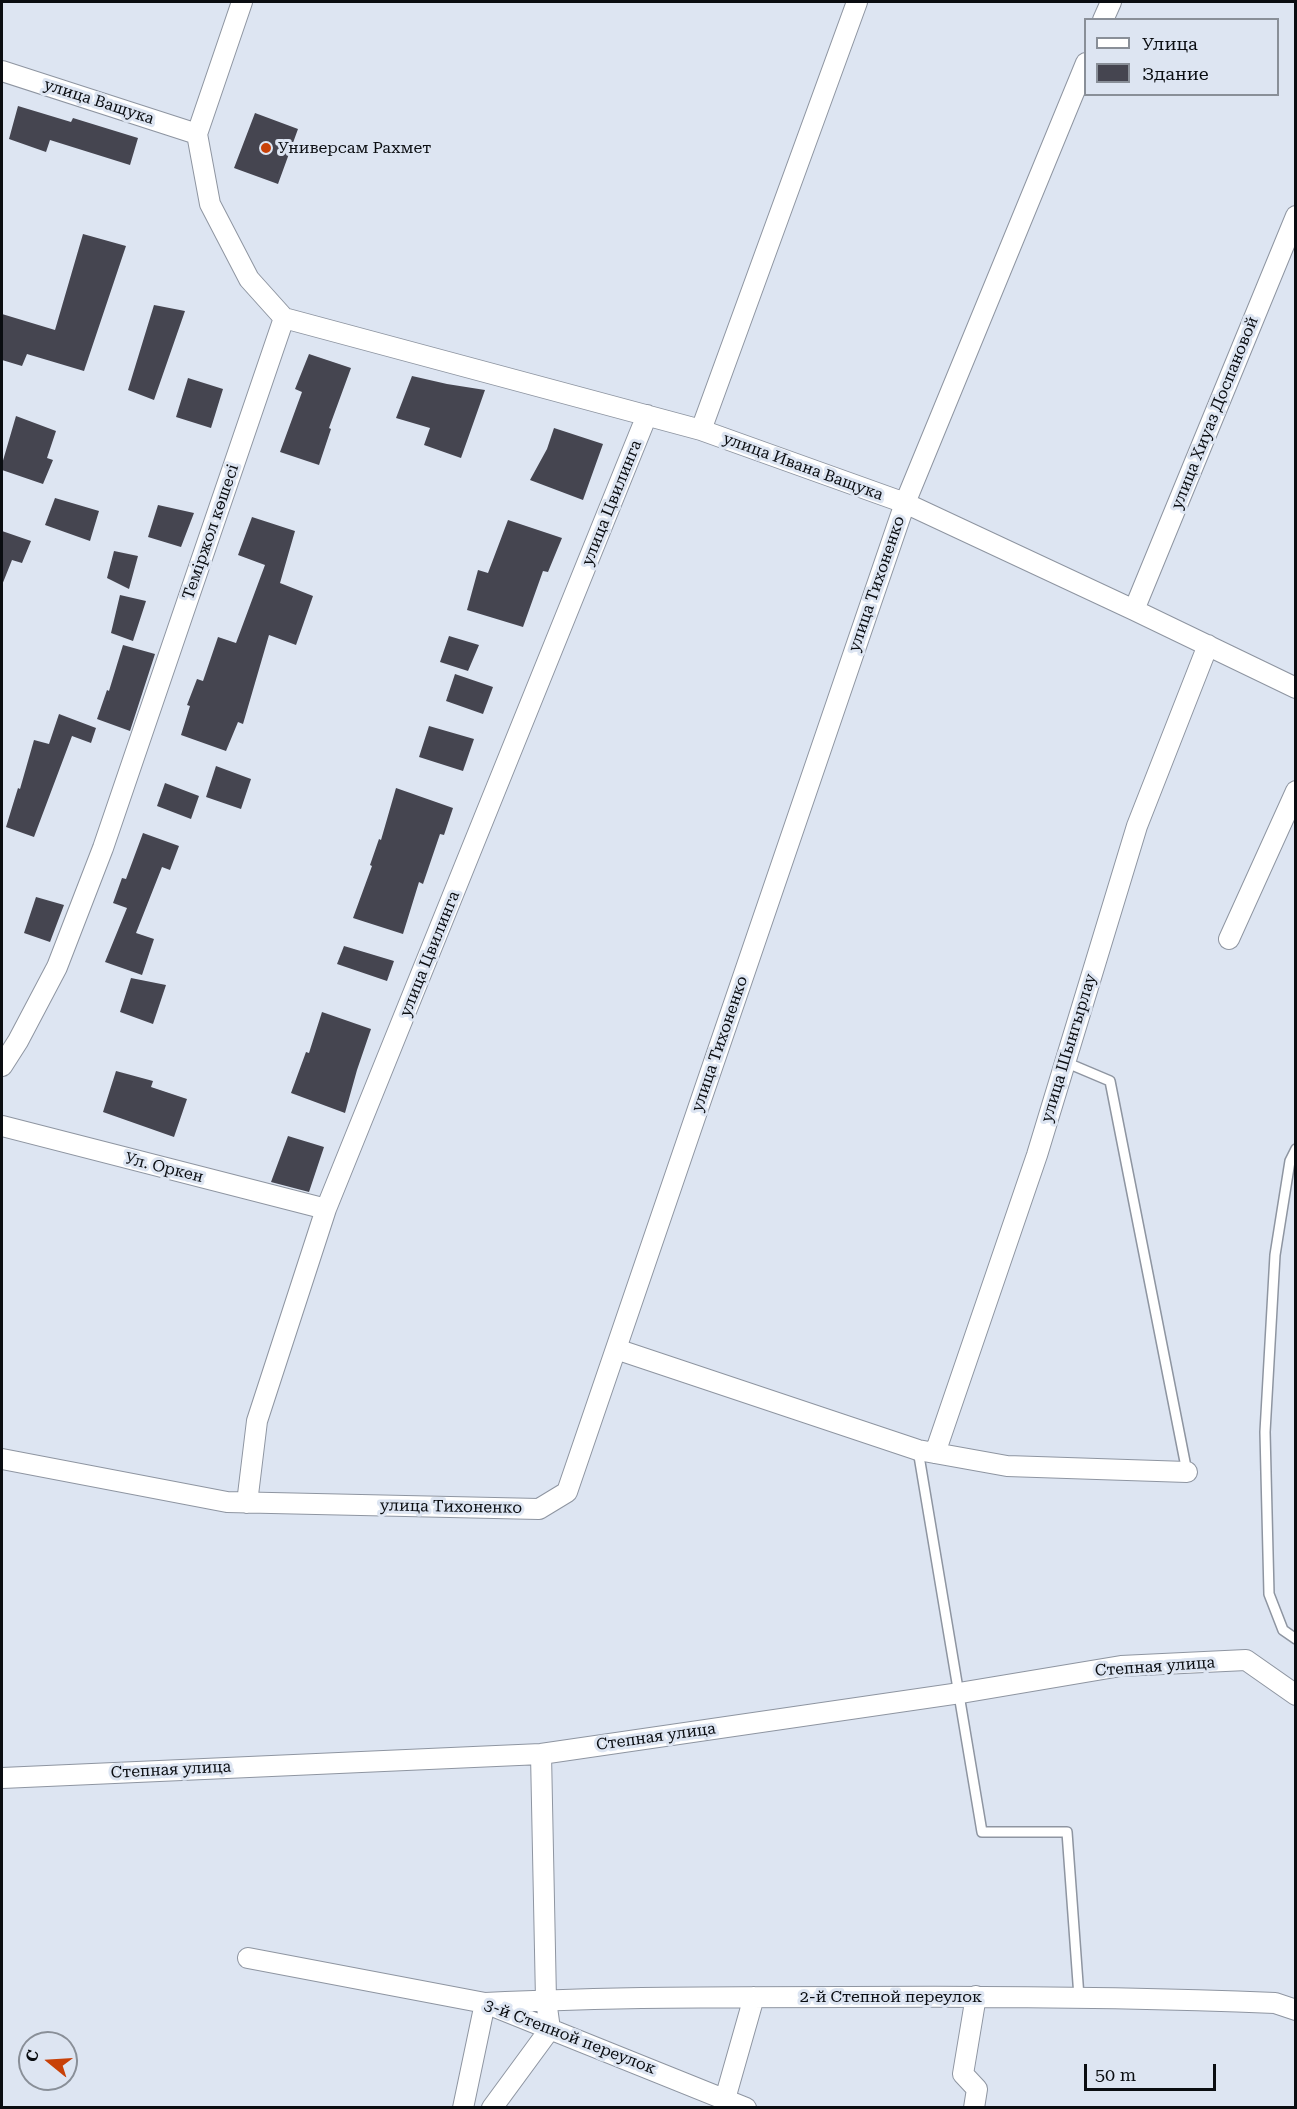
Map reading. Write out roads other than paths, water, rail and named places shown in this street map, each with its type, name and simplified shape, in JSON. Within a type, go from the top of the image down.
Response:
[{"type":"street","points":[[242,2],[197,134],[210,204],[249,279],[284,318]]},
{"type":"street","points":[[701,430],[857,2]]},
{"type":"street","points":[[1104,18],[1111,2]]},
{"type":"street","name":"улица Тихоненко","points":[[2,1460],[227,1502],[539,1509],[567,1491],[905,503],[1084,68]]},
{"type":"street","name":"улица Ващука","points":[[2,70],[197,134]]},
{"type":"street","name":"улица Хиуаз Доспановой","points":[[1134,610],[1296,216]]},
{"type":"street","name":"улица Ивана Ващука","points":[[284,318],[701,430],[905,503],[1296,688]]},
{"type":"street","name":"Теміржол көшесі","points":[[2,1066],[18,1041],[57,967],[103,848],[284,318]]},
{"type":"street","name":"улица Цвилинга","points":[[247,1503],[257,1421],[326,1209],[648,415]]},
{"type":"street","name":"улица Шынгырлау","points":[[926,1452],[1037,1155],[1137,826],[1208,645]]},
{"type":"street","points":[[1229,939],[1296,791]]},
{"type":"street","name":"Ул. Оркен","points":[[2,1126],[326,1209]]},
{"type":"street","points":[[616,1349],[926,1452],[1007,1466],[1187,1472]]},
{"type":"street","name":"Степная улица","points":[[2,1778],[541,1754],[960,1693],[1121,1666],[1246,1660],[1296,1695]]},
{"type":"street","points":[[492,2108],[550,2029],[546,2000],[541,1754]]},
{"type":"street","name":"3-й Степной переулок","points":[[248,1958],[485,2003],[746,2108]]},
{"type":"street","points":[[974,2108],[977,2089],[963,2074],[976,1996]]},
{"type":"street","name":"2-й Степной переулок","points":[[485,2003],[754,1997],[976,1996],[1275,2003],[1296,2010]]},
{"type":"street","points":[[725,2099],[754,1997]]},
{"type":"street","points":[[463,2108],[485,2003]]},
{"type":"lane","points":[[1065,1062],[1110,1081],[1187,1472]]},
{"type":"lane","points":[[1296,1149],[1290,1161],[1275,1255],[1265,1432],[1269,1594],[1283,1630],[1296,1639]]},
{"type":"lane","points":[[926,1452],[982,1832],[1067,1832],[1080,1997]]},
{"type":"place","name":"Универсам Рахмет","points":[[266,148]]}]
